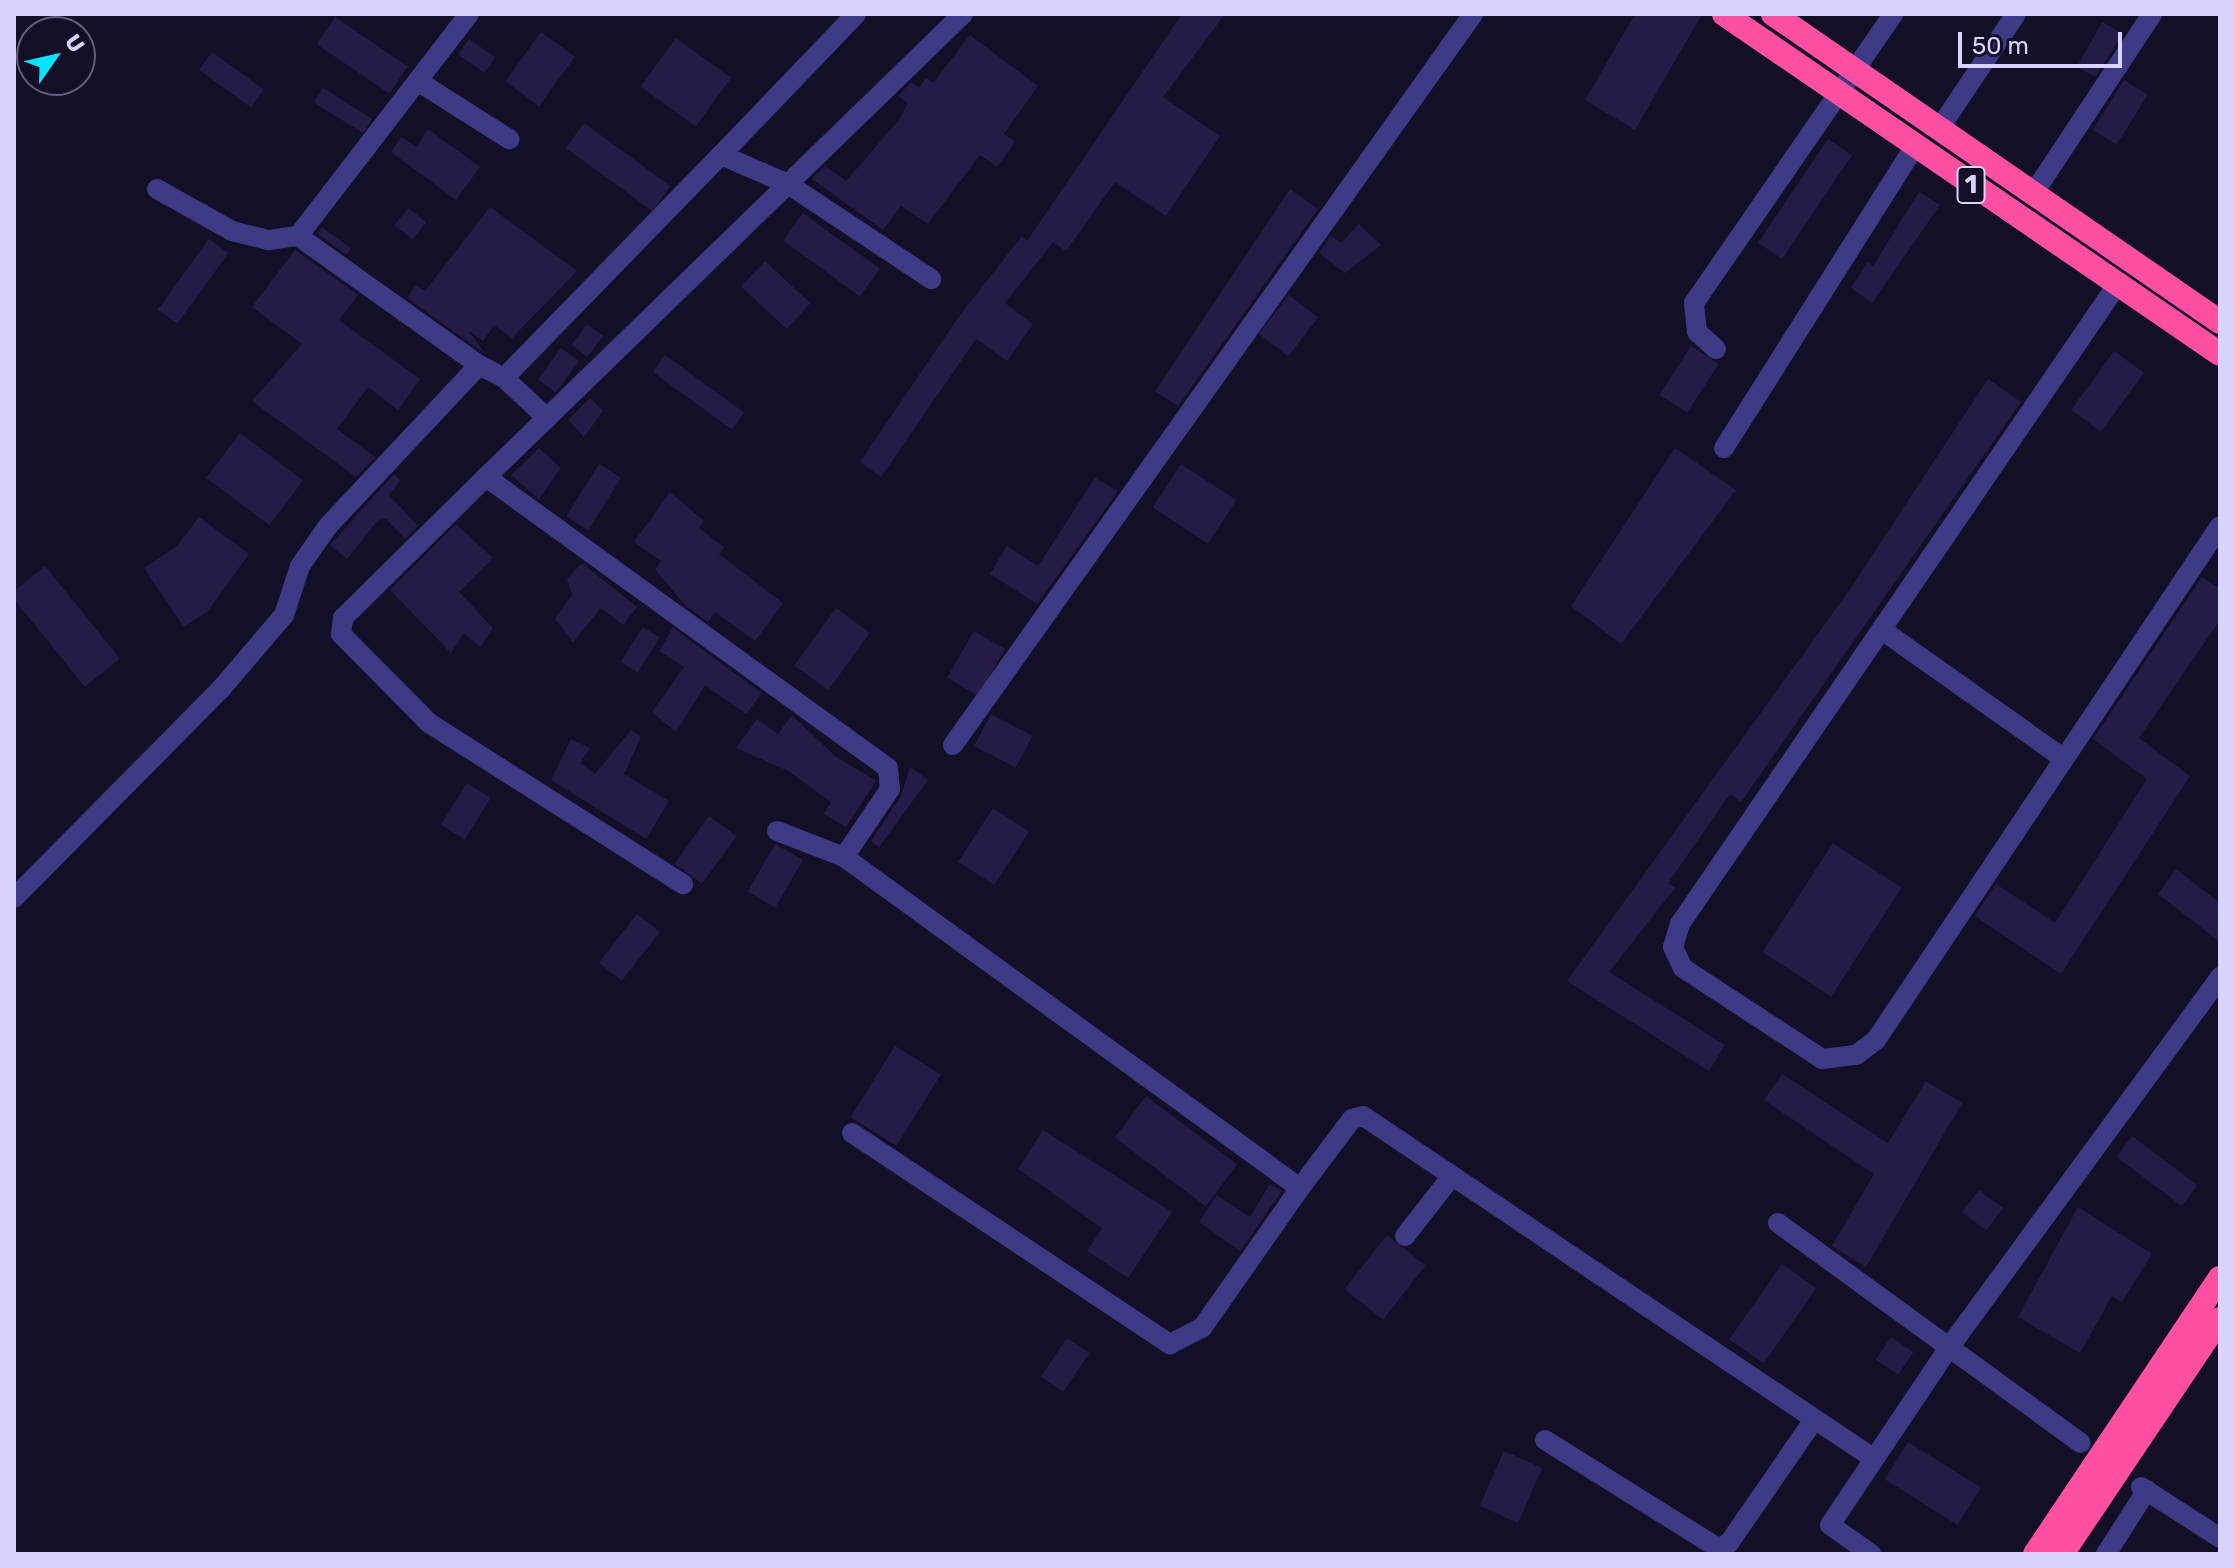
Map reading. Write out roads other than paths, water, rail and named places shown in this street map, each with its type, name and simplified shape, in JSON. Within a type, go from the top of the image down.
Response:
[{"type":"highway","name":"1","points":[[1724,14],[2220,354]]},
{"type":"highway","name":"1","points":[[1773,14],[2220,322]]},
{"type":"highway","points":[[2094,268],[2107,244]]},
{"type":"highway","points":[[2035,1554],[2220,1278]]},
{"type":"highway","points":[[2062,1554],[2220,1319]]},
{"type":"street","points":[[298,236],[469,14]]},
{"type":"street","points":[[504,378],[856,14]]},
{"type":"street","points":[[683,884],[429,723],[341,634],[343,618],[963,14]]},
{"type":"street","points":[[953,745],[1473,14]]},
{"type":"street","points":[[1716,349],[1697,332],[1694,303],[1841,94],[1893,14]]},
{"type":"street","points":[[1939,129],[2016,14]]},
{"type":"street","points":[[2033,194],[2152,14]]},
{"type":"street","points":[[419,82],[509,139]]},
{"type":"street","points":[[1724,448],[1914,147]]},
{"type":"street","points":[[721,155],[788,184],[931,279]]},
{"type":"street","points":[[157,189],[232,231],[269,240],[298,236],[479,365],[504,378],[547,418]]},
{"type":"street","points":[[2117,285],[1680,924],[1676,957],[1695,978],[1807,1053],[1838,1060],[1856,1055],[1876,1040],[2220,526]]},
{"type":"street","points":[[14,898],[220,690],[284,615],[300,566],[328,526],[479,365]]},
{"type":"street","points":[[486,477],[888,768],[890,789],[844,857]]},
{"type":"street","points":[[1882,630],[2063,758]]},
{"type":"street","points":[[777,831],[844,857],[1300,1188]]},
{"type":"street","points":[[1871,1554],[1830,1525],[1948,1349],[2220,977]]},
{"type":"street","points":[[852,1133],[1170,1344],[1202,1328],[1300,1188],[1358,1116],[1873,1458]]},
{"type":"street","points":[[1405,1236],[1452,1176]]},
{"type":"street","points":[[1778,1223],[2081,1443]]},
{"type":"street","points":[[1545,1440],[1718,1548],[1736,1534],[1814,1420]]},
{"type":"street","points":[[2106,1554],[2144,1488],[2220,1538]]}]
